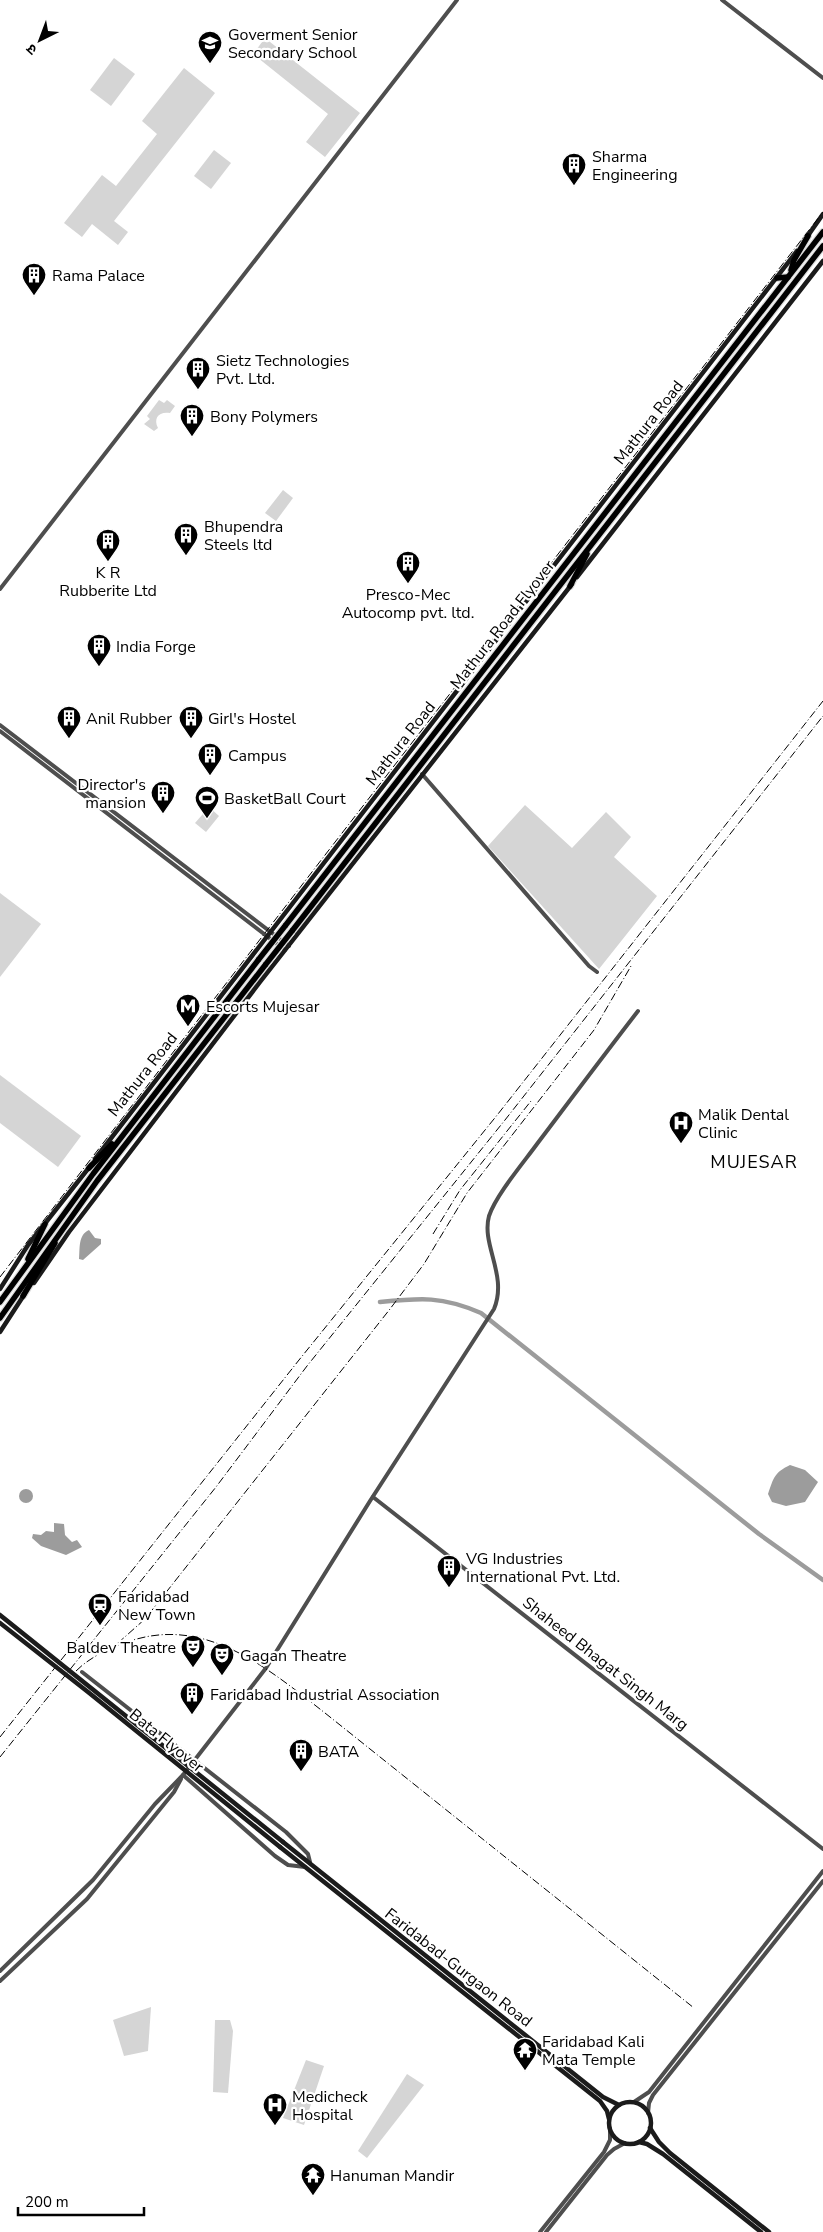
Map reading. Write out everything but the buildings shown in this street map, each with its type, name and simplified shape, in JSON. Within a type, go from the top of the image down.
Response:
[{"type":"highway","points":[[776,278],[789,276],[823,232]]},
{"type":"highway","points":[[789,276],[794,260],[808,236]]},
{"type":"highway","name":"Mathura Road","points":[[592,544],[823,246]]},
{"type":"highway","name":"Mathura Road Flyover","points":[[127,1130],[789,276]]},
{"type":"highway","points":[[570,586],[592,544]]},
{"type":"highway","name":"Mathura Road Flyover","points":[[0,1318],[60,1232],[146,1118],[592,544]]},
{"type":"highway","points":[[89,1168],[127,1130]]},
{"type":"highway","name":"Mathura Road","points":[[23,1270],[127,1130]]},
{"type":"highway","points":[[0,1302],[23,1270],[45,1224]]},
{"type":"highway","points":[[23,1296],[52,1250],[60,1232]]},
{"type":"main road","name":"Mathura Road","points":[[0,1289],[28,1246],[104,1146],[270,934],[776,278],[823,214]]},
{"type":"main road","points":[[0,1332],[23,1296],[75,1224],[287,948],[823,261]]},
{"type":"main road","name":"Bata Flyover","points":[[0,1615],[310,1862]]},
{"type":"main road","name":"Bata Flyover","points":[[0,1623],[318,1877]]},
{"type":"main road","name":"Faridabad-Gurgaon Road","points":[[310,1862],[603,2097],[619,2105]]},
{"type":"main road","name":"Faridabad-Gurgaon Road","points":[[318,1877],[600,2101],[607,2111],[609,2118]]},
{"type":"main road","points":[[761,2232],[663,2154],[639,2142],[625,2143],[618,2140],[610,2128],[609,2118],[613,2111],[619,2105],[634,2102],[642,2106],[648,2113],[650,2128],[659,2142],[670,2153],[769,2232]]},
{"type":"main road","points":[[639,2142],[647,2135],[650,2128]]},
{"type":"street","points":[[0,589],[457,0]]},
{"type":"street","points":[[722,0],[823,78]]},
{"type":"street","points":[[0,725],[287,948]]},
{"type":"street","points":[[0,731],[270,934]]},
{"type":"street","points":[[422,774],[589,966],[597,972]]},
{"type":"street","points":[[0,1971],[81,1894],[129,1838],[154,1804],[183,1775],[266,1668],[373,1497],[491,1315],[498,1300],[499,1282],[488,1232],[491,1211],[529,1156],[638,1011]]},
{"type":"street","name":"Shaheed Bhagat Singh Marg","points":[[373,1497],[823,1849]]},
{"type":"street","points":[[82,1672],[297,1842],[308,1854],[310,1862]]},
{"type":"street","points":[[183,1775],[275,1856],[288,1865],[306,1868]]},
{"type":"street","points":[[0,1982],[87,1899],[174,1792],[183,1775]]},
{"type":"street","points":[[634,2102],[649,2092],[823,1871]]},
{"type":"street","points":[[648,2113],[649,2103],[653,2095],[823,1881]]},
{"type":"street","points":[[540,2232],[604,2152],[610,2140],[610,2128]]},
{"type":"street","points":[[546,2232],[608,2155],[625,2143]]},
{"type":"shaded area","points":[[265,38],[360,113],[325,157],[306,142],[328,114],[253,54]]},
{"type":"shaded area","points":[[114,58],[135,74],[111,106],[90,90]]},
{"type":"shaded area","points":[[184,68],[215,93],[114,221],[128,232],[118,245],[92,224],[82,237],[64,223],[102,175],[116,186],[157,134],[142,121]]},
{"type":"shaded area","points":[[214,150],[231,163],[211,189],[194,176]]},
{"type":"shaded area","points":[[159,400],[164,403],[167,400],[175,406],[170,413],[163,413],[158,416],[156,421],[158,428],[154,431],[144,424],[150,419],[147,416]]},
{"type":"shaded area","points":[[283,490],[293,498],[276,521],[265,513]]},
{"type":"shaded area","points":[[525,805],[572,848],[606,812],[631,837],[614,857],[657,896],[599,969],[488,846]]},
{"type":"shaded area","name":"BasketBall Court","points":[[209,807],[219,816],[206,832],[195,823]]},
{"type":"shaded area","points":[[0,893],[41,924],[0,977]]},
{"type":"shaded area","points":[[0,1075],[81,1136],[58,1167],[0,1123]]},
{"type":"shaded area","points":[[89,1230],[95,1238],[101,1239],[101,1244],[83,1260],[79,1259],[81,1238]]},
{"type":"shaded area","points":[[790,1465],[805,1470],[818,1482],[805,1502],[786,1506],[772,1502],[768,1494],[775,1476]]},
{"type":"shaded area","points":[[23,1489],[29,1489],[33,1496],[29,1503],[23,1503],[19,1499],[19,1493]]},
{"type":"shaded area","points":[[54,1523],[64,1524],[65,1535],[72,1542],[77,1540],[82,1547],[66,1555],[41,1546],[32,1538],[33,1534],[41,1535],[46,1531],[54,1532]]},
{"type":"shaded area","points":[[151,2007],[148,2051],[124,2056],[113,2020]]},
{"type":"shaded area","points":[[215,2020],[230,2020],[233,2031],[228,2093],[213,2092]]},
{"type":"shaded area","points":[[306,2060],[324,2066],[304,2125],[283,2118]]},
{"type":"shaded area","points":[[407,2074],[424,2085],[367,2158],[358,2151]]},
{"type":"waterway","points":[[380,1302],[420,1299],[443,1301],[467,1307],[481,1313],[759,1534],[823,1580]]},
{"type":"railway","points":[[0,1277],[823,212]]},
{"type":"railway","points":[[0,1737],[299,1360],[498,1114],[823,701]]},
{"type":"railway","points":[[0,1757],[216,1487],[307,1366],[505,1120],[823,716]]},
{"type":"railway","points":[[106,1651],[145,1619],[390,1309],[424,1264],[467,1193],[594,1030],[631,966]]},
{"type":"railway","points":[[433,1234],[460,1190],[531,1101]]},
{"type":"railway","points":[[76,1671],[92,1658],[110,1649],[151,1636],[179,1635],[206,1640],[231,1649],[280,1678],[694,2008]]},
{"type":"place","name":"Goverment Senior Secondary School","points":[[210,64]]},
{"type":"place","name":"Sharma Engineering","points":[[574,186]]},
{"type":"place","name":"Rama Palace","points":[[34,296]]},
{"type":"place","name":"Sietz Technologies Pvt. Ltd.","points":[[198,390]]},
{"type":"place","name":"Bony Polymers","points":[[192,437]]},
{"type":"place","name":"Bhupendra Steels ltd","points":[[186,556]]},
{"type":"place","name":"K R Rubberite Ltd","points":[[108,562]]},
{"type":"place","name":"Presco-Mec Autocomp pvt. ltd.","points":[[408,584]]},
{"type":"place","name":"India Forge","points":[[99,667]]},
{"type":"place","name":"Anil Rubber","points":[[69,739]]},
{"type":"place","name":"Girl's Hostel","points":[[191,739]]},
{"type":"place","name":"Campus","points":[[210,776]]},
{"type":"place","name":"Director's mansion","points":[[163,814]]},
{"type":"place","name":"BasketBall Court","points":[[207,819]]},
{"type":"place","name":"Escorts Mujesar","points":[[188,1027]]},
{"type":"place","name":"Malik Dental Clinic","points":[[681,1144]]},
{"type":"place","name":"VG Industries International Pvt. Ltd.","points":[[449,1588]]},
{"type":"place","name":"Faridabad New Town","points":[[100,1626]]},
{"type":"place","name":"Baldev Theatre","points":[[193,1668]]},
{"type":"place","name":"Gagan Theatre","points":[[222,1676]]},
{"type":"place","name":"Faridabad Industrial Association","points":[[192,1715]]},
{"type":"place","name":"BATA","points":[[301,1772]]},
{"type":"place","name":"Faridabad Kali Mata Temple","points":[[525,2071]]},
{"type":"place","name":"Medicheck Hospital","points":[[275,2126]]},
{"type":"place","name":"Hanuman Mandir","points":[[313,2196]]},
{"type":"district","name":"MUJESAR","points":[[754,1162]]}]
